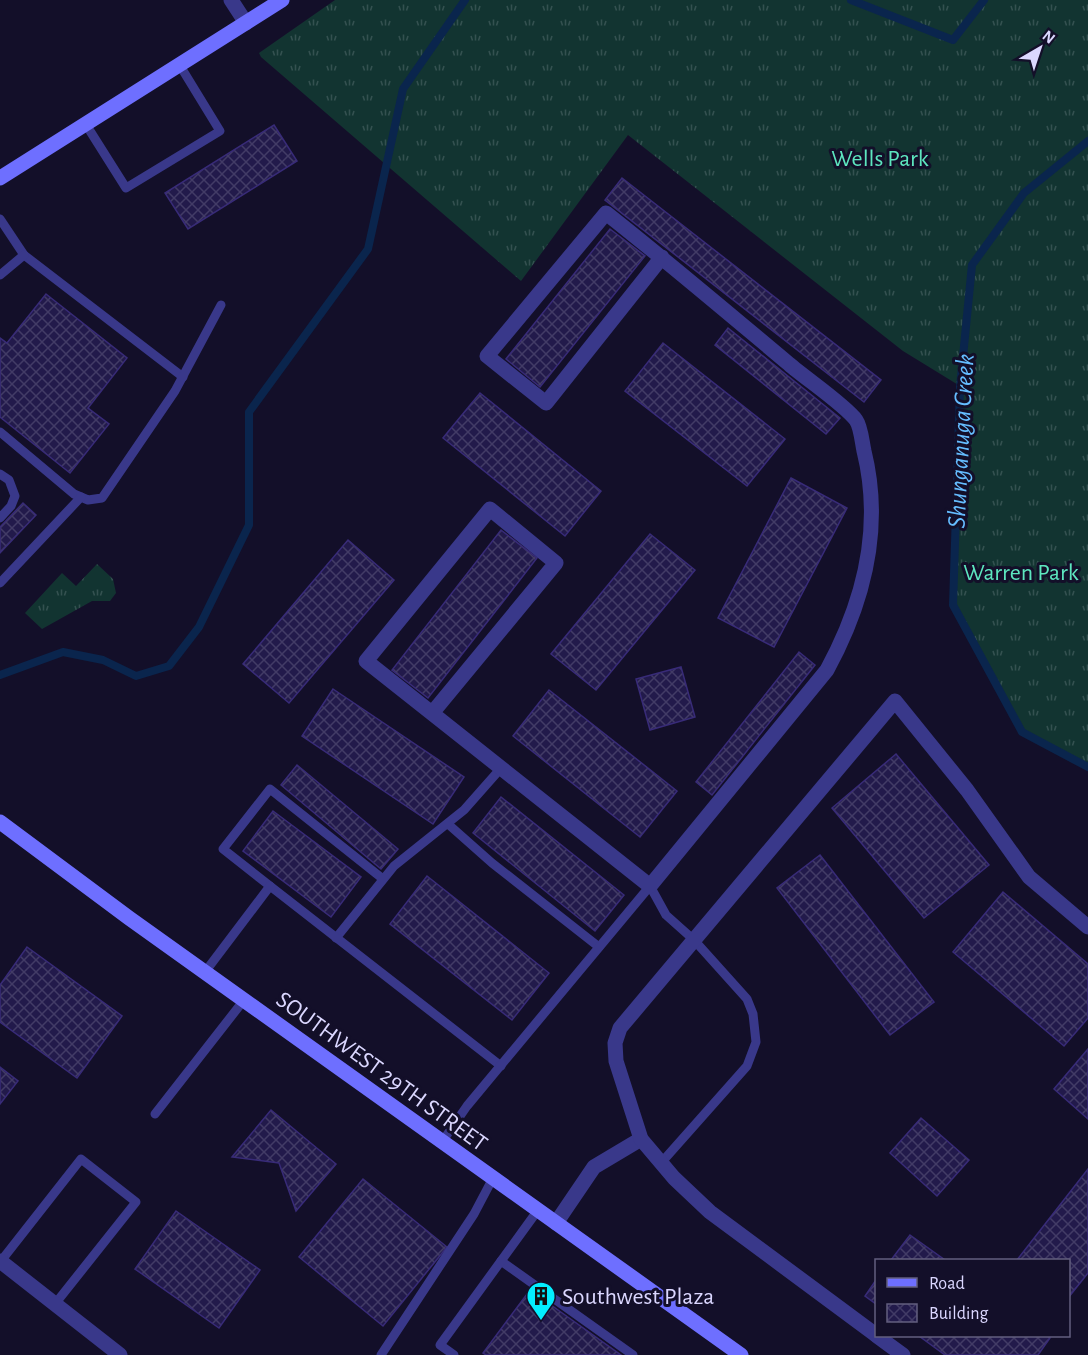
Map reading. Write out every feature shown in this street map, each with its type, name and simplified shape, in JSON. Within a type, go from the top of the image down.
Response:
[{"type":"main road","points":[[0,178],[282,0]]},
{"type":"main road","name":"SOUTHWEST 29TH STREET","points":[[0,822],[205,972],[741,1355]]},
{"type":"street","points":[[231,0],[246,23]]},
{"type":"street","points":[[433,712],[556,563],[490,509],[366,661],[650,886],[827,670],[846,635],[861,596],[870,553],[872,510],[868,470],[856,421],[662,257],[606,213],[487,356],[546,403],[662,257]]},
{"type":"street","points":[[875,1334],[710,1212],[661,1163],[641,1139],[616,1061],[615,1043],[620,1028],[895,701],[967,790],[1029,877],[1088,927]]},
{"type":"street","points":[[556,1223],[594,1167],[641,1139]]},
{"type":"street","points":[[0,1261],[120,1355]]},
{"type":"street","points":[[880,1337],[903,1355]]},
{"type":"lane","points":[[85,123],[126,188],[220,131],[179,64]]},
{"type":"lane","points":[[0,219],[24,255],[183,377]]},
{"type":"lane","points":[[0,275],[24,255]]},
{"type":"lane","points":[[0,432],[81,497],[88,500],[102,498],[183,377],[221,305]]},
{"type":"lane","points":[[0,474],[9,480],[15,496],[11,506],[0,519]]},
{"type":"lane","points":[[0,583],[81,497]]},
{"type":"lane","points":[[336,938],[394,866],[464,810],[502,767]]},
{"type":"lane","points":[[383,879],[270,789],[223,849],[501,1066]]},
{"type":"lane","points":[[448,824],[492,863],[599,947]]},
{"type":"lane","points":[[205,972],[270,886]]},
{"type":"lane","points":[[442,1142],[501,1066],[650,886],[666,915],[694,940],[747,999],[753,1014],[756,1042],[747,1066],[661,1163]]},
{"type":"lane","points":[[155,1114],[244,1000]]},
{"type":"lane","points":[[0,1261],[81,1159],[136,1202],[56,1304]]},
{"type":"lane","points":[[381,1355],[469,1223],[493,1178]]},
{"type":"lane","points":[[454,1355],[440,1345],[538,1210]]},
{"type":"lane","points":[[501,1261],[633,1355]]},
{"type":"green space","name":"Wells Park","points":[[335,0],[1088,0],[1088,767],[1022,732],[953,605],[960,386],[903,351],[628,135],[521,281],[261,57],[259,53]]},
{"type":"green space","points":[[97,564],[113,579],[116,593],[110,601],[92,601],[42,629],[25,613],[62,573],[76,586]]},
{"type":"building","points":[[274,125],[297,161],[188,229],[165,193]]},
{"type":"building","points":[[622,178],[881,380],[864,402],[605,200]]},
{"type":"building","points":[[610,229],[645,256],[540,387],[506,359]]},
{"type":"building","points":[[46,294],[127,358],[88,408],[109,424],[70,473],[0,417],[0,338],[7,343]]},
{"type":"building","points":[[728,328],[840,418],[826,434],[715,345]]},
{"type":"building","points":[[663,343],[785,439],[747,486],[625,391]]},
{"type":"building","points":[[480,393],[601,491],[565,536],[443,438]]},
{"type":"building","points":[[791,478],[847,508],[774,647],[718,618]]},
{"type":"building","points":[[23,503],[36,515],[0,553],[0,527]]},
{"type":"building","points":[[501,530],[537,558],[428,698],[392,670]]},
{"type":"building","points":[[650,534],[695,570],[596,690],[551,654]]},
{"type":"building","points":[[348,540],[394,580],[289,703],[243,664]]},
{"type":"building","points":[[799,652],[815,665],[712,795],[696,782]]},
{"type":"building","points":[[681,667],[695,717],[650,730],[636,679]]},
{"type":"building","points":[[333,689],[464,777],[433,824],[302,736]]},
{"type":"building","points":[[549,690],[677,791],[640,837],[513,736]]},
{"type":"building","points":[[896,754],[989,865],[924,918],[832,808]]},
{"type":"building","points":[[297,765],[398,849],[381,869],[281,785]]},
{"type":"building","points":[[501,797],[624,895],[595,931],[473,833]]},
{"type":"building","points":[[273,811],[361,877],[331,917],[243,851]]},
{"type":"building","points":[[820,855],[934,1002],[890,1035],[777,888]]},
{"type":"building","points":[[427,876],[549,973],[512,1020],[390,924]]},
{"type":"building","points":[[1003,892],[1088,964],[1088,1018],[1064,1046],[953,952]]},
{"type":"building","points":[[27,947],[122,1016],[77,1078],[0,1022],[0,985]]},
{"type":"building","points":[[1088,1049],[1088,1119],[1054,1089]]},
{"type":"building","points":[[0,1067],[18,1081],[0,1104]]},
{"type":"building","points":[[271,1110],[336,1164],[296,1211],[279,1163],[232,1157]]},
{"type":"building","points":[[921,1118],[969,1160],[937,1196],[890,1153]]},
{"type":"building","points":[[1088,1169],[1088,1273],[1070,1296],[1070,1259],[1018,1259]]},
{"type":"building","points":[[363,1179],[447,1247],[383,1326],[299,1257]]},
{"type":"building","points":[[176,1211],[260,1270],[219,1328],[135,1269]]},
{"type":"building","points":[[910,1235],[944,1259],[892,1259]]},
{"type":"building","points":[[875,1281],[875,1303],[865,1296]]},
{"type":"building","name":"Southwest Plaza","points":[[530,1290],[621,1355],[486,1355],[483,1353]]},
{"type":"building","points":[[920,1337],[1050,1338],[1038,1355],[945,1355]]},
{"type":"waterway","points":[[0,675],[63,652],[103,660],[136,676],[169,666],[199,627],[249,525],[249,412],[368,249],[403,89],[465,0]]},
{"type":"waterway","name":"Shunganuga Creek","points":[[851,0],[953,40],[984,0]]},
{"type":"waterway","name":"Shunganuga Creek","points":[[1088,141],[1024,193],[972,265],[960,387],[953,605],[1022,732],[1088,767]]},
{"type":"place","name":"Southwest Plaza","points":[[541,1322]]},
{"type":"park label","name":"Warren Park","points":[[1021,572]]}]
